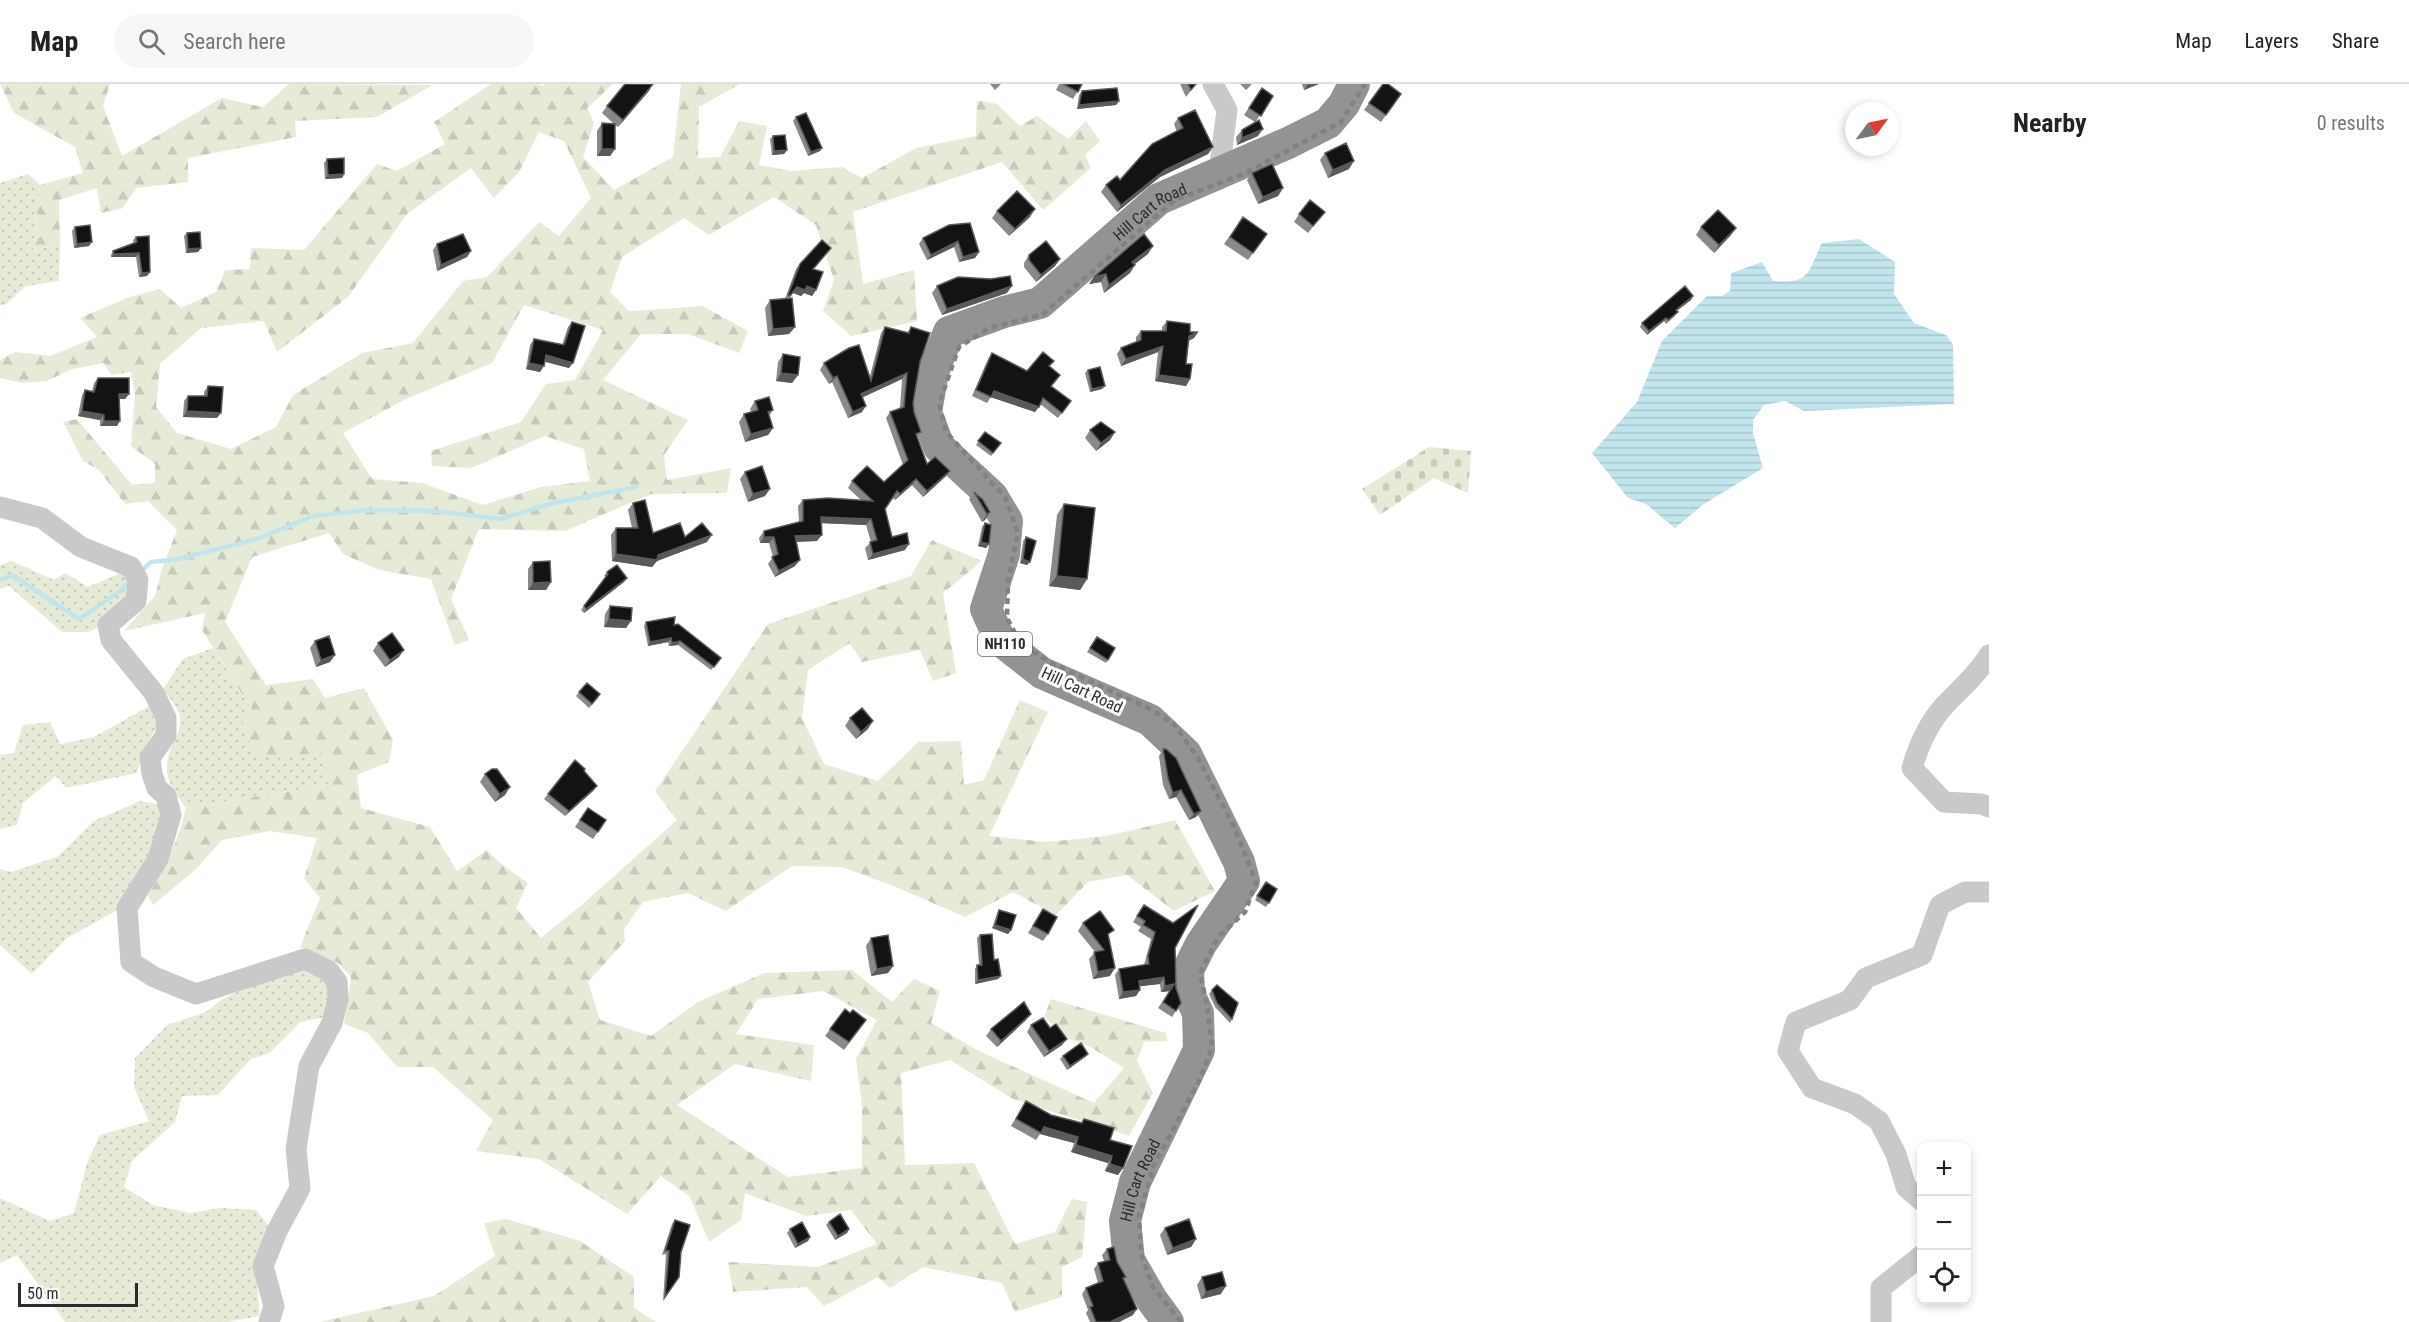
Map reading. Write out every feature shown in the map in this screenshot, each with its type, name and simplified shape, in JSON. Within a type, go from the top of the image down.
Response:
[{"type":"highway","name":"Hill Cart Road","points":[[1168,1322],[1152,1300],[1129,1260],[1125,1221],[1135,1182],[1199,1050],[1198,1013],[1189,994],[1188,970],[1202,944],[1244,881],[1239,862],[1186,754],[1172,740],[1150,720],[1042,673],[1000,640],[986,609],[1004,554],[1006,521],[993,496],[939,447],[926,412],[933,372],[949,332],[1004,312],[1040,303],[1159,199],[1328,123],[1344,104],[1354,84]]},
{"type":"street","points":[[1214,84],[1227,110],[1219,172]]},
{"type":"street","points":[[0,507],[42,518],[81,547],[134,573],[136,601],[108,625],[111,640],[154,693],[166,718],[166,735],[150,758],[157,788],[166,796],[171,815],[158,859],[127,908],[131,962],[154,977],[196,994],[305,959],[329,970],[337,982],[338,999],[332,1023],[309,1065],[296,1149],[300,1188],[277,1231],[263,1266],[274,1306],[269,1322]]},
{"type":"street","points":[[1989,655],[1983,665],[1942,708],[1919,742],[1912,768],[1944,802],[1981,804],[1989,807]]},
{"type":"street","points":[[1917,1197],[1906,1187],[1896,1154],[1879,1121],[1855,1104],[1812,1088],[1788,1051],[1796,1022],[1850,1000],[1866,978],[1922,955],[1940,905],[1965,892],[1989,892]]},
{"type":"street","points":[[1881,1322],[1881,1288],[1917,1259]]},
{"type":"green space","points":[[0,84],[110,84],[103,106],[122,156],[222,98],[263,107],[289,84],[433,85],[377,117],[295,121],[296,137],[188,158],[188,182],[136,188],[123,208],[101,213],[97,188],[59,200],[60,243],[33,251],[40,185],[83,173],[75,147],[14,113]]},
{"type":"green space","points":[[491,84],[539,84],[542,86],[545,84],[613,84],[587,108],[594,123],[583,157],[614,190],[673,157],[681,84],[740,84],[699,107],[698,158],[720,157],[739,121],[767,126],[759,165],[791,171],[842,167],[862,178],[916,148],[976,136],[977,100],[997,104],[1020,126],[1037,116],[1068,139],[1086,121],[1100,141],[1085,155],[1091,168],[1043,210],[1002,162],[853,212],[863,284],[914,270],[917,321],[851,336],[823,311],[834,280],[816,225],[774,197],[709,235],[684,218],[622,257],[610,292],[629,311],[703,306],[748,331],[739,353],[688,334],[641,334],[603,380],[688,420],[664,455],[667,480],[731,468],[727,493],[651,494],[565,531],[479,529],[451,599],[469,640],[455,645],[431,579],[379,570],[343,554],[329,533],[252,557],[225,622],[266,685],[313,679],[325,698],[364,688],[393,740],[389,762],[357,775],[361,808],[430,827],[457,871],[487,850],[500,863],[528,883],[516,908],[541,938],[677,820],[655,791],[768,624],[911,576],[932,540],[982,561],[943,593],[956,673],[933,681],[920,650],[862,662],[850,643],[808,670],[802,718],[824,764],[878,781],[918,742],[961,741],[964,785],[984,780],[1020,700],[1048,712],[989,836],[1046,842],[1107,836],[1175,820],[1215,891],[1174,911],[1127,875],[1088,882],[1056,915],[1013,892],[965,917],[896,887],[842,867],[792,866],[726,911],[688,893],[643,902],[624,929],[625,941],[588,982],[600,1020],[651,1036],[698,1002],[764,973],[852,970],[892,1002],[914,979],[940,991],[931,1023],[979,1051],[1094,1103],[1124,1068],[1089,1046],[1069,1039],[1044,1017],[1051,999],[1166,1033],[1167,1041],[1144,1042],[1137,1061],[1153,1093],[1129,1136],[1013,1099],[950,1060],[901,1073],[905,1165],[974,1163],[1015,1244],[1055,1232],[1072,1199],[1087,1202],[1082,1257],[1062,1267],[1062,1297],[1015,1312],[1002,1283],[923,1267],[890,1288],[878,1277],[824,1306],[807,1287],[733,1292],[728,1262],[818,1267],[877,1244],[851,1210],[806,1216],[745,1193],[741,1220],[709,1242],[690,1197],[661,1176],[627,1214],[539,1159],[476,1151],[493,1120],[433,1067],[397,1067],[368,1033],[344,1024],[351,977],[338,963],[300,947],[320,898],[304,878],[317,838],[270,831],[222,840],[196,869],[153,905],[148,895],[171,853],[186,808],[328,785],[322,753],[255,758],[240,717],[252,710],[202,630],[205,613],[124,631],[155,596],[162,569],[177,530],[148,501],[125,504],[99,470],[83,461],[63,422],[77,419],[132,485],[155,483],[155,464],[131,446],[135,393],[131,372],[111,375],[104,363],[72,369],[47,381],[22,383],[0,378],[0,360],[15,352],[50,356],[97,337],[80,318],[127,298],[160,289],[181,308],[216,292],[225,270],[250,269],[251,248],[304,250],[377,164],[397,171],[445,144],[434,122]],"holes":[[[539,132],[564,141],[591,198],[559,236],[539,222],[487,277],[463,281],[413,343],[362,353],[293,395],[276,427],[231,449],[177,433],[156,407],[160,364],[201,328],[264,321],[277,352],[348,297],[407,214],[471,168],[494,198],[519,172]],[[524,305],[603,330],[575,380],[546,384],[521,422],[431,451],[432,466],[471,468],[545,436],[584,449],[590,481],[541,487],[483,505],[422,483],[372,479],[343,433],[406,399],[492,363]],[[823,991],[877,1020],[856,1059],[862,1105],[862,1168],[788,1177],[677,1105],[735,1064],[811,1081],[814,1045],[736,1034],[758,999]]]},
{"type":"green space","points":[[28,174],[40,185],[33,251],[60,243],[59,281],[26,286],[5,305],[0,305],[0,183]]},
{"type":"green space","points":[[1429,447],[1471,451],[1468,493],[1434,478],[1380,515],[1362,489]]},
{"type":"green space","points":[[12,561],[54,580],[65,573],[88,587],[123,572],[132,588],[100,626],[88,632],[62,632],[9,586],[0,589],[0,565]]},
{"type":"green space","points":[[213,648],[252,710],[322,753],[329,785],[186,808],[168,778],[167,763],[180,724],[180,717],[176,706],[163,689],[183,659]]},
{"type":"green space","points":[[149,706],[157,726],[143,752],[137,773],[66,788],[56,776],[23,803],[17,825],[0,829],[0,755],[14,753],[23,725],[50,722],[60,744],[94,737]]},
{"type":"green space","points":[[140,801],[162,805],[153,860],[121,908],[67,938],[32,974],[0,945],[0,869],[11,872],[57,857],[94,821]]},
{"type":"green space","points":[[305,969],[325,976],[330,988],[325,1017],[300,1022],[270,1053],[251,1059],[218,1095],[182,1096],[175,1122],[132,1161],[124,1187],[153,1205],[190,1213],[220,1208],[256,1210],[269,1226],[255,1259],[260,1316],[227,1322],[65,1322],[17,1255],[0,1263],[0,1198],[50,1221],[74,1213],[87,1163],[100,1135],[149,1121],[134,1087],[135,1058],[167,1025],[206,1012],[221,1000],[250,985]]},
{"type":"green space","points":[[506,1219],[580,1241],[634,1277],[634,1308],[656,1322],[319,1322],[434,1296],[495,1256],[484,1223]]},
{"type":"water","points":[[1859,239],[1895,262],[1894,294],[1914,323],[1946,335],[1953,345],[1954,404],[1804,411],[1785,401],[1764,405],[1753,420],[1753,433],[1763,468],[1704,504],[1675,528],[1646,504],[1628,498],[1592,453],[1637,402],[1662,341],[1707,296],[1722,296],[1730,291],[1731,273],[1762,262],[1773,281],[1794,281],[1806,275],[1822,243]]},
{"type":"building","points":[[625,84],[653,84],[623,120],[607,106]]},
{"type":"building","points":[[1063,84],[1082,84],[1078,92]]},
{"type":"building","points":[[1188,84],[1196,84],[1191,90]]},
{"type":"building","points":[[1383,84],[1388,84],[1401,94],[1386,115],[1369,103]]},
{"type":"building","points":[[1117,88],[1119,101],[1079,105],[1082,91]]},
{"type":"building","points":[[1262,88],[1273,96],[1261,116],[1249,108]]},
{"type":"building","points":[[1195,110],[1213,147],[1165,170],[1121,205],[1106,185],[1117,176],[1120,180],[1152,144],[1183,128],[1178,118]]},
{"type":"building","points":[[806,113],[822,148],[811,152],[796,117]]},
{"type":"building","points":[[1259,120],[1263,129],[1242,138],[1242,130]]},
{"type":"building","points":[[602,123],[615,124],[615,149],[602,149]]},
{"type":"building","points":[[785,135],[787,150],[774,151],[773,136]]},
{"type":"building","points":[[1346,143],[1354,161],[1333,170],[1325,153]]},
{"type":"building","points":[[344,158],[344,174],[328,175],[327,159]]},
{"type":"building","points":[[1272,164],[1283,188],[1263,197],[1252,173]]},
{"type":"building","points":[[1017,191],[1035,209],[1015,229],[997,211]]},
{"type":"building","points":[[1310,200],[1325,212],[1313,226],[1299,214]]},
{"type":"building","points":[[1718,210],[1736,228],[1719,245],[1701,227]]},
{"type":"building","points":[[1243,217],[1267,234],[1253,253],[1230,237]]},
{"type":"building","points":[[970,223],[979,252],[963,257],[958,241],[931,255],[923,238],[949,225]]},
{"type":"building","points":[[90,225],[92,242],[77,244],[75,227]]},
{"type":"building","points":[[200,232],[201,248],[188,249],[187,233]]},
{"type":"building","points":[[463,234],[471,251],[441,265],[437,244]]},
{"type":"building","points":[[1144,234],[1153,246],[1132,262],[1135,265],[1109,285],[1106,274],[1094,277]]},
{"type":"building","points":[[149,236],[150,272],[142,273],[139,253],[114,254],[113,251],[137,242],[136,237]]},
{"type":"building","points":[[822,240],[831,248],[813,269],[823,272],[816,290],[807,286],[805,290],[797,287],[790,296],[788,295],[800,264]]},
{"type":"building","points":[[1046,241],[1060,259],[1041,275],[1029,260],[1029,255]]},
{"type":"building","points":[[1010,276],[1012,286],[947,309],[937,286],[958,277],[991,279]]},
{"type":"building","points":[[1685,286],[1693,296],[1668,320],[1666,318],[1649,331],[1642,323]]},
{"type":"building","points":[[792,298],[795,327],[773,329],[770,300]]},
{"type":"building","points":[[1167,321],[1190,324],[1190,332],[1198,332],[1189,336],[1186,364],[1192,364],[1190,379],[1159,375],[1163,346],[1126,359],[1121,348],[1141,340],[1141,331],[1166,331]]},
{"type":"building","points":[[572,322],[585,326],[573,363],[546,355],[544,366],[529,363],[534,339],[564,345]]},
{"type":"building","points":[[885,327],[909,333],[911,327],[930,333],[920,362],[913,403],[921,432],[916,434],[927,464],[935,457],[950,471],[927,491],[916,479],[900,494],[897,491],[885,509],[892,537],[907,533],[909,544],[873,554],[870,542],[877,540],[871,519],[821,517],[822,535],[795,536],[800,560],[779,571],[772,557],[778,554],[774,537],[764,537],[764,531],[803,521],[803,500],[828,498],[873,501],[852,481],[867,466],[884,482],[908,460],[890,412],[904,407],[907,373],[861,394],[866,406],[853,412],[837,376],[833,378],[824,363],[849,348],[859,345],[871,381]]},
{"type":"building","points":[[1043,352],[1054,361],[1049,366],[1060,375],[1051,386],[1071,401],[1062,413],[1043,398],[1039,407],[994,391],[991,397],[976,390],[992,353],[1027,371]]},
{"type":"building","points":[[783,354],[800,357],[798,375],[781,373]]},
{"type":"building","points":[[1100,367],[1105,386],[1092,389],[1088,370]]},
{"type":"building","points":[[98,378],[129,378],[129,394],[119,394],[120,421],[104,421],[104,415],[82,411],[85,390],[94,392]]},
{"type":"building","points":[[208,386],[223,387],[221,413],[187,411],[188,396],[207,396]]},
{"type":"building","points":[[769,397],[773,410],[768,412],[773,428],[751,434],[744,414],[758,410],[755,401]]},
{"type":"building","points":[[1101,422],[1115,432],[1101,443],[1090,430]]},
{"type":"building","points":[[985,432],[1001,443],[993,453],[978,441]]},
{"type":"building","points":[[762,466],[770,489],[753,494],[745,472]]},
{"type":"building","points":[[974,492],[983,500],[990,512],[987,514]]},
{"type":"building","points":[[645,500],[653,533],[680,523],[685,537],[702,523],[712,535],[658,555],[657,560],[616,554],[616,528],[638,528],[633,503]]},
{"type":"building","points":[[1064,504],[1095,508],[1087,579],[1057,576]]},
{"type":"building","points":[[985,523],[991,525],[989,544],[981,542]]},
{"type":"building","points":[[1026,537],[1036,541],[1030,562],[1023,559]]},
{"type":"building","points":[[550,561],[551,582],[533,583],[533,562]]},
{"type":"building","points":[[617,565],[627,578],[586,609],[584,606],[608,574],[607,572]]},
{"type":"building","points":[[610,606],[632,608],[631,621],[609,619]]},
{"type":"building","points":[[675,617],[674,625],[678,624],[721,658],[714,667],[680,641],[672,643],[671,638],[650,642],[646,622]]},
{"type":"building","points":[[392,633],[404,650],[390,660],[378,643]]},
{"type":"building","points":[[329,636],[335,655],[321,660],[315,641]]},
{"type":"building","points":[[1097,637],[1115,648],[1108,660],[1090,648]]},
{"type":"building","points":[[587,683],[600,694],[592,704],[579,692]]},
{"type":"building","points":[[862,708],[873,721],[861,732],[850,718]]},
{"type":"building","points":[[1163,749],[1176,758],[1201,811],[1194,814],[1181,790],[1173,793]]},
{"type":"building","points":[[575,760],[585,769],[584,771],[597,786],[569,811],[548,794]]},
{"type":"building","points":[[492,769],[497,769],[510,787],[500,794],[485,774]]},
{"type":"building","points":[[588,808],[606,820],[598,832],[580,820]]},
{"type":"building","points":[[1266,882],[1277,889],[1269,903],[1257,896]]},
{"type":"building","points":[[1144,905],[1173,923],[1198,905],[1175,948],[1176,988],[1181,1003],[1176,1011],[1163,1002],[1174,984],[1165,986],[1164,977],[1139,981],[1140,990],[1123,992],[1119,969],[1149,964],[1148,956],[1155,932],[1143,925],[1145,921],[1137,916]]},
{"type":"building","points":[[1043,909],[1057,917],[1048,934],[1033,926]]},
{"type":"building","points":[[999,910],[1016,915],[1011,930],[995,925]]},
{"type":"building","points":[[1100,911],[1114,930],[1108,934],[1115,968],[1098,972],[1094,952],[1104,950],[1083,923]]},
{"type":"building","points":[[992,934],[994,960],[998,959],[1001,976],[978,980],[977,965],[982,965],[980,935]]},
{"type":"building","points":[[888,935],[893,966],[877,969],[871,938]]},
{"type":"building","points":[[1217,985],[1238,1003],[1232,1019],[1217,1003],[1212,990]]},
{"type":"building","points":[[1024,1002],[1031,1014],[1001,1041],[991,1029]]},
{"type":"building","points":[[845,1009],[850,1013],[853,1010],[866,1020],[849,1042],[830,1029]]},
{"type":"building","points":[[1043,1018],[1050,1028],[1056,1024],[1067,1039],[1049,1051],[1031,1025]]},
{"type":"building","points":[[1081,1043],[1088,1054],[1070,1066],[1063,1056]]},
{"type":"building","points":[[1026,1101],[1051,1115],[1082,1123],[1084,1119],[1114,1128],[1110,1140],[1132,1146],[1123,1168],[1110,1164],[1112,1156],[1076,1145],[1078,1137],[1044,1127],[1041,1133],[1016,1119]]},
{"type":"building","points":[[840,1214],[849,1229],[838,1236],[829,1222]]},
{"type":"building","points":[[1189,1219],[1196,1239],[1173,1248],[1165,1228]]},
{"type":"building","points":[[675,1220],[690,1225],[681,1252],[679,1277],[665,1297],[669,1251],[665,1251]]},
{"type":"building","points":[[802,1222],[810,1237],[798,1244],[790,1229]]},
{"type":"building","points":[[1114,1247],[1117,1262],[1126,1277],[1123,1278],[1137,1309],[1110,1322],[1096,1322],[1086,1288],[1103,1281],[1098,1263],[1110,1260],[1107,1249]]},
{"type":"building","points":[[1222,1272],[1226,1286],[1206,1292],[1202,1277]]},
{"type":"waterway","points":[[141,571],[151,562],[178,559],[257,539],[313,516],[366,510],[435,511],[500,519],[554,503],[636,487]]},
{"type":"waterway","points":[[0,580],[12,575],[79,619],[119,592],[131,581]]},
{"type":"railway","points":[[1181,1322],[1153,1287],[1141,1254],[1139,1216],[1154,1165],[1200,1079],[1212,1047],[1200,973],[1218,937],[1245,912],[1256,882],[1235,829],[1198,758],[1173,723],[1146,707],[1053,664],[1021,644],[1007,618],[1008,581],[1018,533],[1005,497],[946,432],[939,404],[959,347],[989,328],[1043,314],[1175,200],[1246,173],[1341,122],[1365,84]]}]
